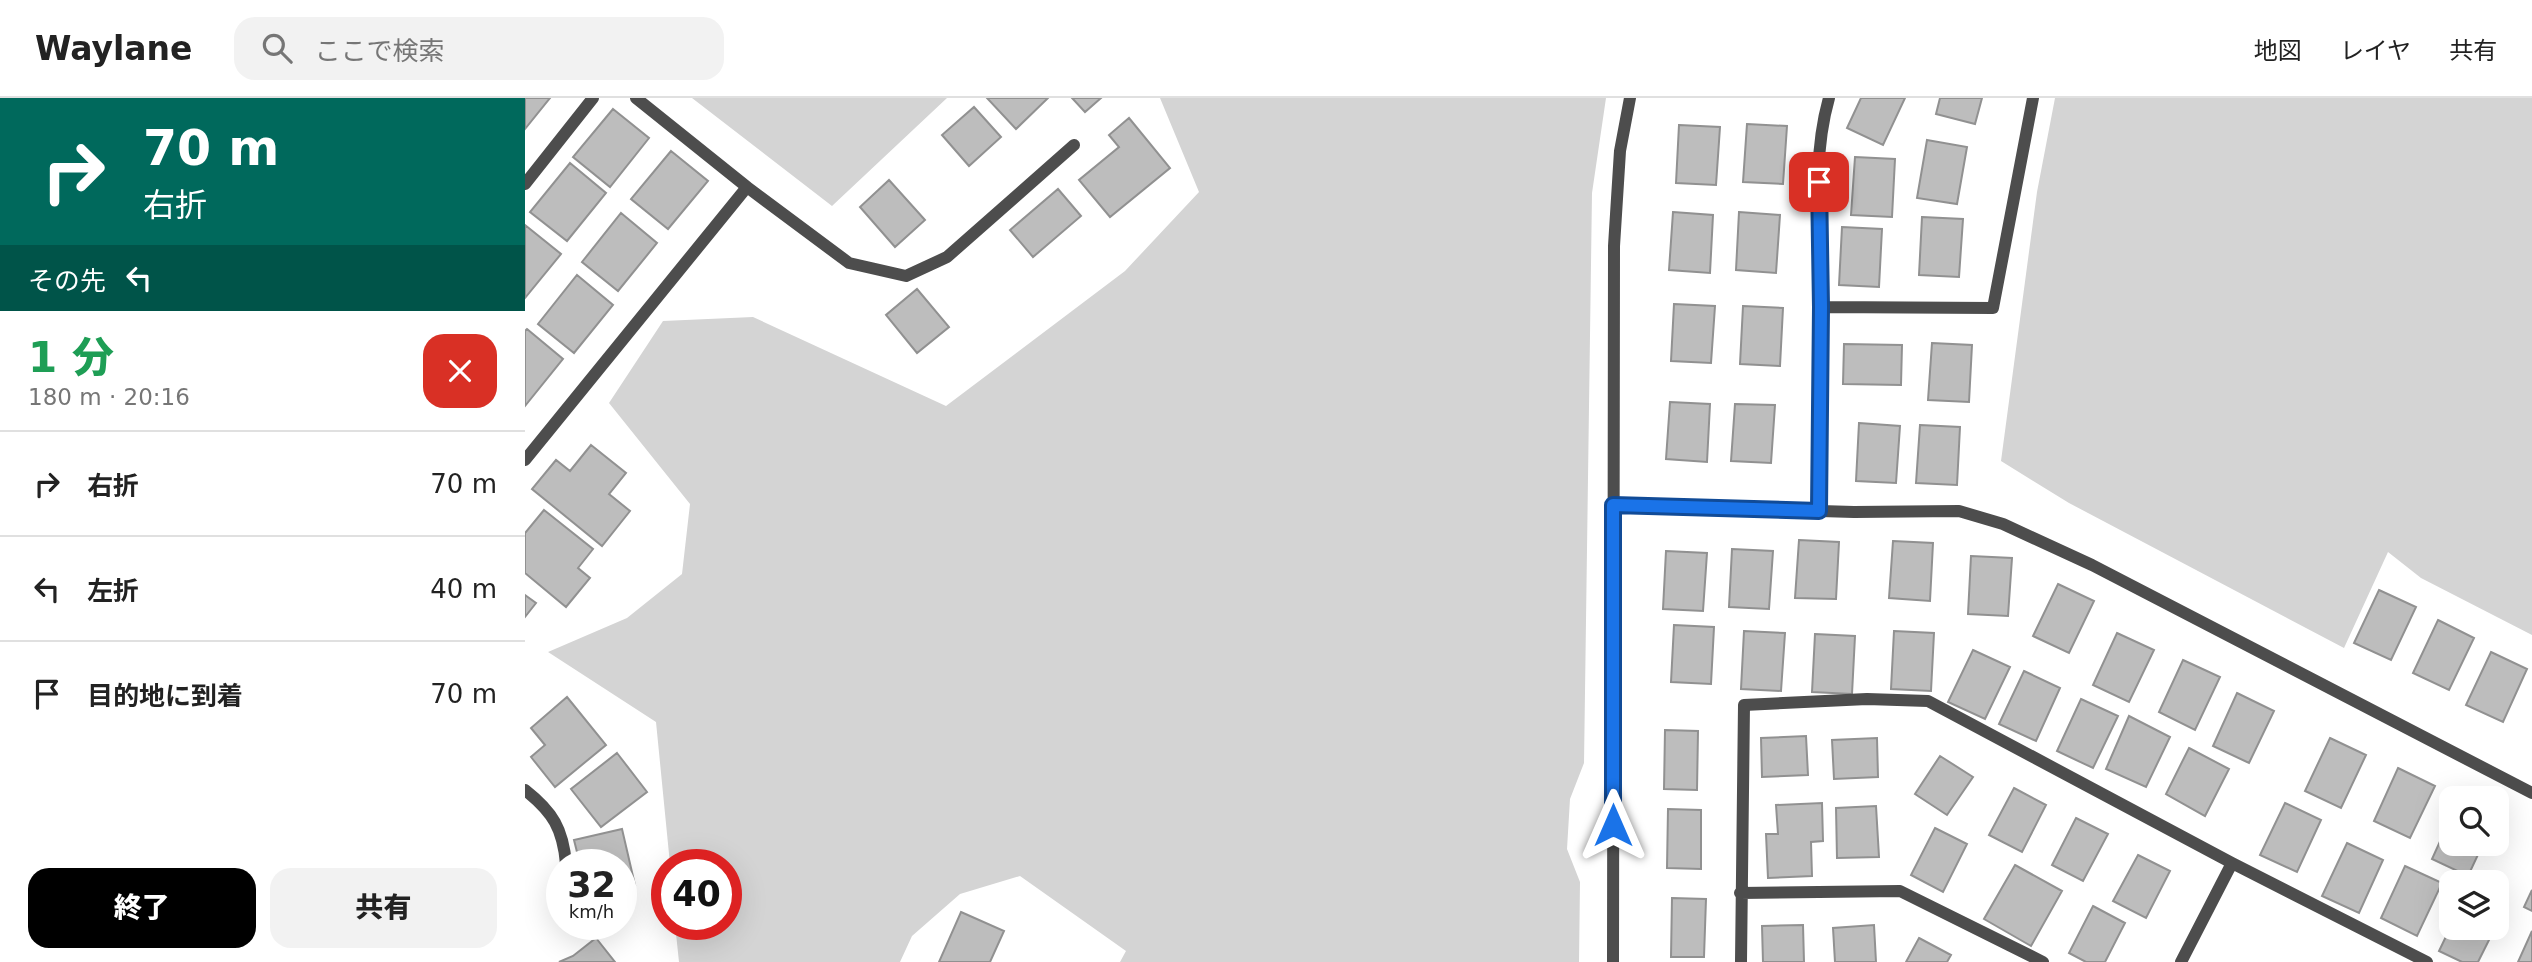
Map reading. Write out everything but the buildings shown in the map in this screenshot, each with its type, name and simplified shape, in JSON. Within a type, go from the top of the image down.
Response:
[{"type":"street","points":[[525,184],[593,98]]},
{"type":"street","points":[[636,98],[747,187],[849,263],[906,276],[947,257],[1074,145]]},
{"type":"street","points":[[1613,962],[1614,246],[1620,151],[1630,98]]},
{"type":"street","points":[[1819,511],[1819,182],[1824,115],[1829,98]]},
{"type":"street","points":[[1821,307],[1993,308],[2033,98]]},
{"type":"street","points":[[525,460],[747,187]]},
{"type":"street","points":[[1613,505],[1819,511],[1959,511],[2003,524],[2092,565],[2532,793]]},
{"type":"street","points":[[1741,962],[1744,705],[1867,699],[1928,701],[2232,863],[2427,962]]},
{"type":"street","points":[[525,790],[545,806],[563,838],[564,849]]},
{"type":"street","points":[[2181,962],[2232,863]]},
{"type":"street","points":[[1740,893],[1900,891],[2043,962]]},
{"type":"shaded area","points":[[692,98],[947,98],[832,206]]},
{"type":"shaded area","points":[[1160,98],[1606,98],[1592,193],[1584,763],[1570,799],[1567,849],[1580,882],[1579,962],[1120,962],[1126,951],[1020,876],[960,894],[912,936],[900,962],[679,962],[677,940],[742,940],[742,849],[669,849],[656,722],[548,652],[627,618],[682,574],[690,504],[609,403],[663,321],[753,317],[946,406],[1125,271],[1199,192]]},
{"type":"shaded area","points":[[2055,98],[2532,98],[2532,635],[2421,578],[2388,552],[2344,648],[2069,503],[2001,461],[2037,192]]},
{"type":"route","points":[[1613,825],[1613,505],[1819,511],[1819,182]]}]
